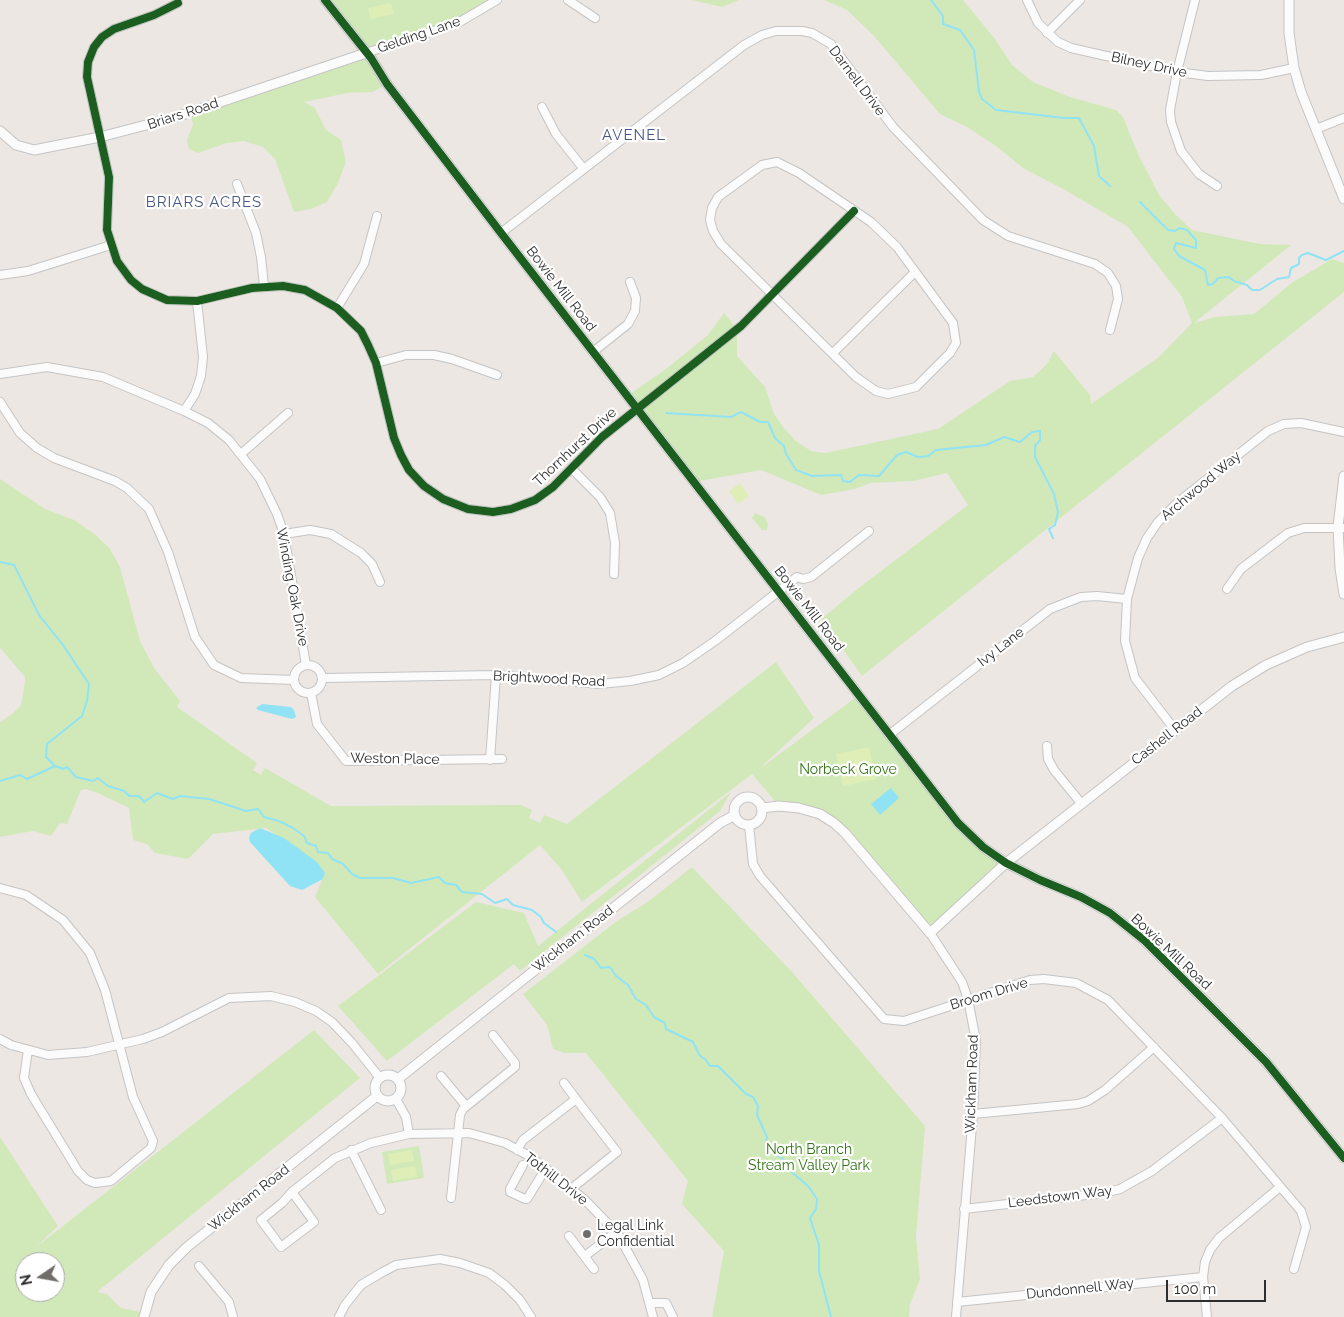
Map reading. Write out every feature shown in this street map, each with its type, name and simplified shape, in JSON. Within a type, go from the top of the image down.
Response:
[{"type":"street","name":"Bowie Mill Road","points":[[325,0],[501,233],[958,823],[983,848],[1006,863],[1081,897],[1110,913],[1145,941],[1266,1062],[1344,1158]]},
{"type":"street","name":"Gelding Lane","points":[[366,53],[458,23],[497,0]]},
{"type":"street","points":[[568,0],[595,18]]},
{"type":"street","name":"Bilney Drive","points":[[1027,0],[1038,23],[1047,33],[1071,48],[1177,72],[1229,77],[1261,75],[1294,68]]},
{"type":"street","points":[[1047,33],[1080,0]]},
{"type":"street","points":[[1195,0],[1177,72],[1170,110],[1175,140],[1191,166],[1217,186]]},
{"type":"street","points":[[1289,0],[1289,33],[1294,68],[1344,200]]},
{"type":"street","name":"Thornhurst Drive","points":[[178,3],[154,15],[114,29],[102,37],[94,47],[88,62],[87,77],[109,177],[107,222],[111,245],[122,269],[142,289],[167,300],[197,301],[264,286],[284,286],[305,290],[338,308],[361,331],[376,363],[400,456],[409,470],[424,486],[443,499],[480,511],[511,509],[534,500],[572,469],[602,437],[636,408],[741,326],[854,211]]},
{"type":"street","name":"Darnell Drive","points":[[501,233],[583,168],[752,40],[776,30],[812,33],[831,44],[893,127],[983,220],[1008,236],[1094,264],[1108,273],[1116,286],[1118,300],[1110,330]]},
{"type":"street","name":"Briars Road","points":[[0,131],[16,145],[34,150],[100,137],[172,118],[366,53]]},
{"type":"street","points":[[542,107],[545,117],[556,134],[583,168]]},
{"type":"street","points":[[1316,129],[1344,118]]},
{"type":"street","points":[[777,162],[799,173],[871,222],[897,247],[915,272],[953,323],[956,343],[944,361],[916,387],[888,394],[863,382],[721,244],[713,231],[710,220],[712,208],[718,197],[762,165],[777,162]]},
{"type":"street","points":[[236,184],[256,233],[264,286]]},
{"type":"street","points":[[338,308],[364,264],[377,216]]},
{"type":"street","points":[[0,275],[28,271],[111,245]]},
{"type":"street","points":[[833,353],[915,272]]},
{"type":"street","points":[[593,352],[628,324],[635,311],[636,298],[630,282]]},
{"type":"street","points":[[184,411],[195,394],[203,357],[197,301]]},
{"type":"street","points":[[376,363],[406,355],[434,355],[452,359],[497,376]]},
{"type":"street","name":"Winding Oak Drive","points":[[0,374],[47,366],[103,377],[184,411],[208,424],[242,453],[270,496],[284,534],[306,665]]},
{"type":"street","points":[[0,402],[20,433],[37,448],[54,458],[115,481],[127,488],[149,509],[168,552],[195,637],[214,665],[241,678],[294,680]]},
{"type":"street","points":[[242,453],[288,413]]},
{"type":"street","name":"Archwood Way","points":[[1175,730],[1143,689],[1130,665],[1125,641],[1127,599],[1138,558],[1158,522],[1176,503],[1268,431],[1284,424],[1301,423],[1344,432]]},
{"type":"street","points":[[572,469],[600,497],[610,513],[615,543],[614,574]]},
{"type":"street","points":[[1344,476],[1340,568],[1344,594]]},
{"type":"street","points":[[1226,589],[1241,569],[1288,533],[1304,528],[1341,528]]},
{"type":"street","points":[[284,534],[310,530],[331,534],[361,553],[372,564],[380,582]]},
{"type":"street","name":"Brightwood Road","points":[[322,678],[496,675],[600,684],[630,681],[659,675],[715,641],[797,577],[803,579],[811,577],[869,530]]},
{"type":"street","name":"Ivy Lane","points":[[889,735],[1050,609],[1081,597],[1097,596],[1127,599]]},
{"type":"street","name":"Cashell Road","points":[[930,933],[1006,863],[1232,686],[1266,665],[1307,646],[1344,637]]},
{"type":"street","points":[[306,665],[316,667],[322,678],[321,686],[311,693],[300,691],[294,680],[297,670],[306,665]]},
{"type":"street","points":[[490,760],[496,675]]},
{"type":"street","name":"Weston Place","points":[[311,693],[317,724],[346,761],[502,759]]},
{"type":"street","points":[[1047,746],[1048,759],[1054,770],[1081,803]]},
{"type":"street","points":[[744,797],[757,800],[762,808],[759,819],[750,824],[742,823],[735,815],[737,802],[744,797]]},
{"type":"street","name":"Wickham Road","points":[[762,808],[779,806],[799,808],[820,814],[845,833],[930,933],[958,973],[968,999],[976,1041],[973,1114],[956,1317]]},
{"type":"street","name":"Wickham Road","points":[[398,1079],[631,894],[640,882],[645,883],[720,823],[735,815]]},
{"type":"street","name":"Broom Drive","points":[[750,824],[753,864],[760,876],[884,1019],[904,1020],[1030,980],[1044,979],[1076,983],[1108,1000],[1222,1118],[1301,1211],[1306,1223],[1294,1269]]},
{"type":"street","points":[[0,888],[26,895],[64,920],[90,954],[105,990],[133,1097],[153,1141],[152,1148],[110,1181],[102,1183],[87,1180],[78,1171],[31,1094],[24,1078],[28,1050]]},
{"type":"street","points":[[918,920],[928,923],[944,920]]},
{"type":"street","points":[[0,1039],[28,1050],[48,1055],[87,1052],[118,1043],[143,1039],[162,1032],[229,998],[271,996],[295,1002],[316,1011],[332,1022],[352,1043],[380,1078]]},
{"type":"street","points":[[451,1198],[460,1115],[466,1106],[515,1067],[515,1063],[493,1035]]},
{"type":"street","points":[[973,1114],[1078,1104],[1088,1101],[1105,1090],[1154,1047]]},
{"type":"street","points":[[389,1075],[398,1079],[401,1092],[396,1099],[388,1102],[377,1096],[375,1086],[380,1078],[389,1075]]},
{"type":"street","points":[[441,1076],[466,1106]]},
{"type":"street","points":[[564,1083],[617,1152],[571,1189]]},
{"type":"street","name":"Wickham Road","points":[[144,1317],[151,1292],[169,1266],[187,1247],[377,1096]]},
{"type":"street","points":[[396,1099],[406,1117],[409,1134]]},
{"type":"street","points":[[517,1150],[523,1140],[576,1099]]},
{"type":"street","name":"Leedstown Way","points":[[964,1209],[1104,1193],[1120,1189],[1152,1171],[1222,1118]]},
{"type":"street","name":"Tothill Drive","points":[[292,1192],[314,1222],[282,1247],[261,1220],[292,1192],[335,1158],[371,1143],[409,1134],[458,1133],[488,1138],[517,1150],[546,1168],[616,1232],[643,1280],[653,1317]]},
{"type":"street","points":[[351,1150],[381,1210]]},
{"type":"street","points":[[523,1166],[510,1192],[525,1199],[527,1199],[546,1168]]},
{"type":"street","points":[[1207,1317],[1203,1277],[1207,1256],[1219,1238],[1280,1187]]},
{"type":"street","points":[[585,1256],[616,1232]]},
{"type":"street","points":[[569,1236],[594,1269]]},
{"type":"street","points":[[339,1317],[344,1305],[361,1285],[381,1273],[396,1265],[440,1259],[460,1263],[490,1273],[505,1284],[520,1300],[531,1317]]},
{"type":"street","points":[[199,1266],[229,1302],[233,1317]]},
{"type":"street","name":"Dundonnell Way","points":[[957,1302],[1203,1277]]},
{"type":"street","points":[[650,1303],[666,1303],[673,1317]]},
{"type":"green space","points":[[324,0],[497,0],[458,23],[367,53],[387,84],[373,92],[347,93],[304,102],[315,108],[326,130],[341,140],[346,162],[338,183],[327,202],[311,209],[294,212],[275,159],[263,147],[244,141],[227,143],[198,153],[189,149],[187,140],[193,125],[190,112],[366,53]]},
{"type":"green space","points":[[692,0],[739,0],[722,7]]},
{"type":"green space","points":[[824,0],[963,0],[995,39],[1012,65],[1033,82],[1070,97],[1116,110],[1123,117],[1138,154],[1159,195],[1192,230],[1260,244],[1291,245],[1194,323],[1215,317],[1254,314],[1293,282],[1332,259],[1344,263],[1344,292],[862,676],[821,619],[968,505],[947,473],[913,481],[870,483],[855,489],[821,495],[761,470],[694,482],[627,396],[666,369],[708,335],[724,313],[737,329],[737,356],[765,387],[774,414],[783,427],[796,441],[811,451],[825,453],[938,429],[1010,381],[1033,377],[1047,364],[1054,351],[1090,395],[1091,404],[1159,357],[1192,323],[1182,297],[1128,227],[1023,168],[996,146],[967,127],[940,114],[874,36],[847,10]]},
{"type":"green space","points":[[391,3],[394,14],[370,19],[368,8]]},
{"type":"green space","name":"Norbeck Grove","points":[[0,479],[45,509],[74,520],[96,535],[110,549],[120,567],[140,641],[154,668],[180,701],[177,707],[257,763],[253,770],[261,775],[265,768],[331,806],[521,805],[532,810],[529,818],[540,823],[544,815],[567,824],[776,662],[814,718],[758,770],[859,695],[958,823],[1006,863],[930,933],[845,833],[820,814],[779,806],[752,774],[582,902],[562,870],[540,845],[378,974],[315,897],[322,880],[319,866],[266,828],[213,834],[188,859],[155,853],[147,844],[133,840],[129,808],[86,789],[81,790],[67,824],[60,823],[51,836],[33,831],[0,837],[0,722],[21,705],[25,677],[0,648]]},
{"type":"green space","points":[[740,483],[749,496],[738,504],[729,491]]},
{"type":"green space","points":[[755,513],[765,517],[768,524],[767,530],[762,530],[752,518]]},
{"type":"green space","name":"Norbeck Grove","points":[[869,747],[876,779],[843,786],[836,754]]},
{"type":"green space","points":[[731,792],[720,811],[520,971],[514,964],[387,1061],[338,1006],[476,902],[524,913],[538,946]]},
{"type":"green space","name":"North Branch Stream Valley Park","points":[[692,867],[792,972],[925,1126],[916,1237],[920,1279],[910,1304],[909,1317],[712,1317],[724,1251],[682,1204],[688,1181],[586,1053],[564,1053],[553,1049],[547,1025],[523,994],[617,921],[649,901]]},
{"type":"green space","points":[[314,1030],[360,1078],[97,1292],[107,1294],[121,1308],[145,1313],[144,1317],[0,1317],[0,1137],[58,1226],[36,1247]]},
{"type":"green space","points":[[419,1146],[424,1178],[387,1184],[382,1152]]},
{"type":"green space","points":[[412,1150],[414,1161],[390,1165],[388,1154]]},
{"type":"green space","points":[[415,1166],[417,1177],[393,1181],[391,1170]]},
{"type":"water","points":[[262,704],[291,707],[296,717],[292,719],[256,708]]},
{"type":"water","points":[[891,788],[899,798],[880,815],[871,804]]},
{"type":"water","points":[[260,828],[284,838],[317,862],[325,873],[323,879],[302,890],[290,886],[250,842],[249,837],[251,833]]},
{"type":"waterway","points":[[931,0],[943,16],[943,24],[960,30],[974,50],[979,92],[982,99],[996,110],[1079,118],[1094,146],[1099,176],[1110,186]]},
{"type":"waterway","points":[[1140,202],[1168,230],[1175,231],[1179,228],[1187,230],[1196,240],[1196,248],[1176,243],[1174,249],[1179,256],[1205,270],[1208,285],[1213,284],[1218,278],[1229,277],[1234,281],[1247,285],[1252,290],[1260,290],[1277,279],[1289,277],[1291,268],[1299,264],[1299,258],[1302,255],[1308,253],[1326,260],[1344,251]]},
{"type":"waterway","points":[[666,413],[731,417],[741,412],[760,422],[768,422],[775,438],[784,446],[786,454],[796,470],[812,476],[841,475],[843,481],[850,482],[859,475],[879,476],[897,455],[906,452],[918,457],[928,456],[936,450],[986,445],[1004,437],[1020,442],[1032,432],[1040,431],[1040,440],[1035,446],[1035,457],[1054,494],[1058,512],[1055,525],[1049,529],[1053,538]]},
{"type":"waterway","points":[[0,562],[14,565],[39,615],[63,645],[89,684],[87,701],[82,716],[47,744],[46,757],[55,766],[63,769],[67,767],[76,777],[93,781],[98,778],[108,786],[124,791],[129,796],[139,796],[144,802],[157,793],[173,799],[180,796],[209,799],[246,811],[258,809],[264,817],[279,821],[293,828],[304,836],[307,843],[316,846],[318,852],[328,853],[332,859],[343,864],[352,874],[360,878],[393,878],[411,883],[439,877],[445,883],[456,885],[462,892],[482,894],[495,903],[507,899],[513,905],[532,910],[556,932]]},
{"type":"waterway","points":[[0,781],[20,775],[27,779],[55,766]]},
{"type":"waterway","points":[[585,955],[594,959],[601,968],[610,967],[616,976],[628,985],[636,999],[646,1005],[654,1017],[665,1023],[666,1029],[693,1042],[700,1056],[710,1066],[718,1066],[746,1094],[753,1097],[758,1106],[757,1115],[767,1137],[766,1142],[774,1153],[783,1159],[788,1169],[808,1186],[817,1199],[816,1209],[810,1218],[819,1245],[819,1271],[831,1317]]},
{"type":"cycle path","points":[[325,0],[371,58],[387,84],[501,233],[958,823],[983,847],[1006,863],[1081,897],[1110,913],[1145,941],[1266,1062],[1344,1158]]},
{"type":"cycle path","points":[[178,3],[154,15],[114,29],[102,37],[94,47],[88,62],[87,77],[109,177],[107,230],[117,261],[131,280],[142,289],[167,300],[197,301],[252,288],[283,286],[305,290],[337,308],[361,331],[368,345],[376,363],[394,438],[409,470],[424,486],[443,499],[468,509],[493,512],[511,509],[535,500],[553,487],[602,437],[741,326],[854,211]]},
{"type":"place","name":"Legal Link Confidential","points":[[587,1234]]},
{"type":"district","name":"AVENEL","points":[[634,135]]},
{"type":"district","name":"BRIARS ACRES","points":[[204,202]]}]
